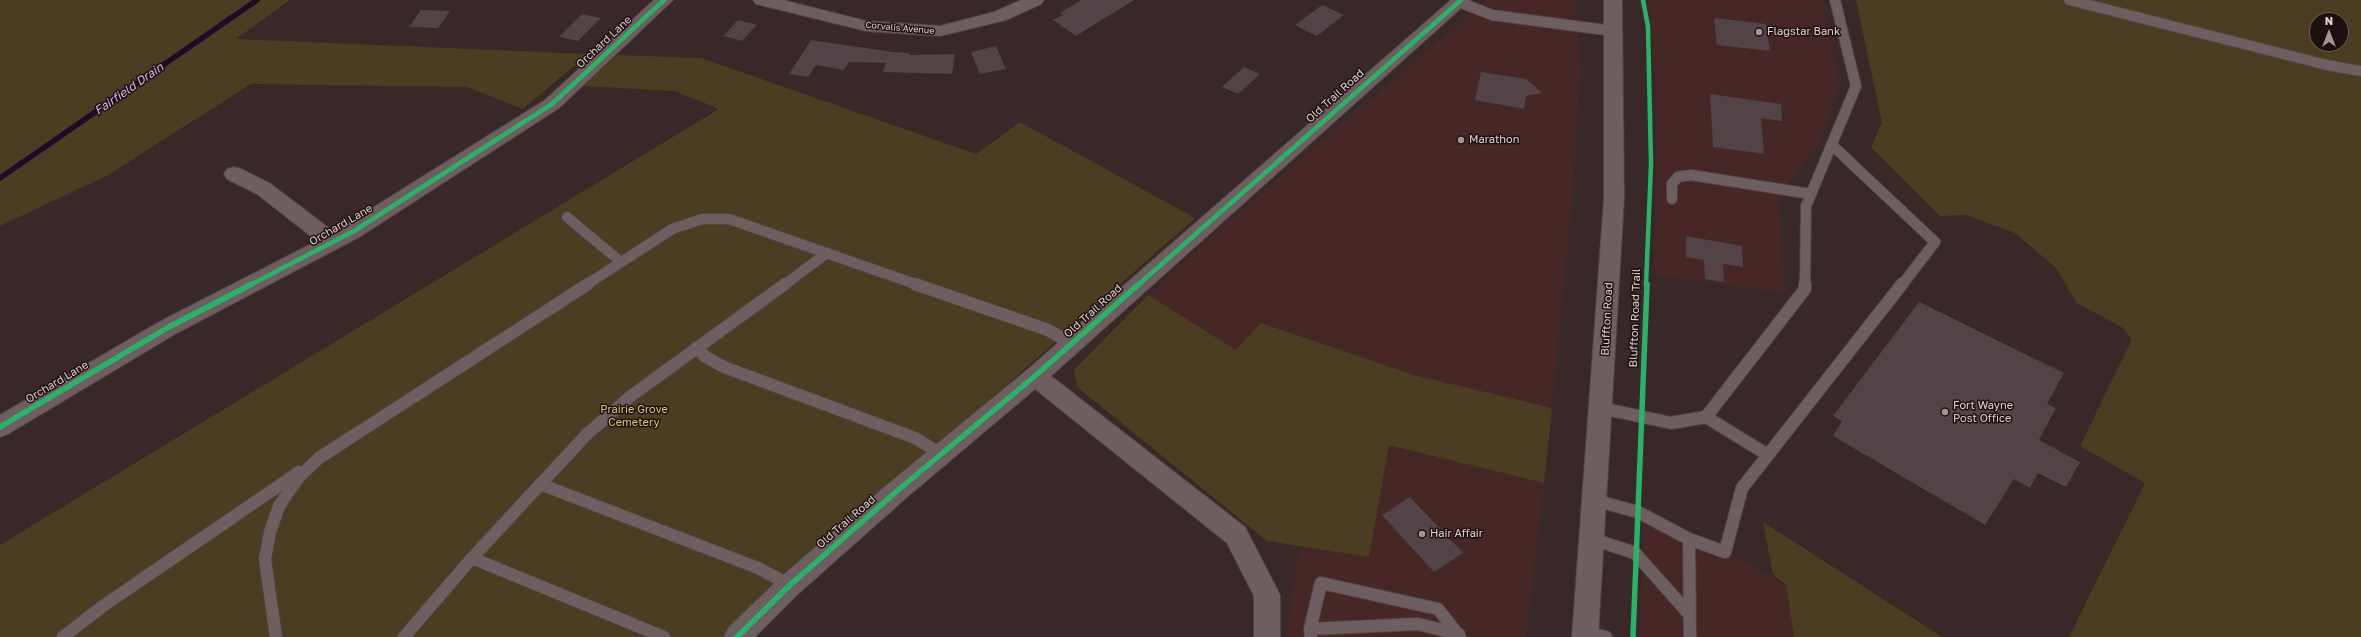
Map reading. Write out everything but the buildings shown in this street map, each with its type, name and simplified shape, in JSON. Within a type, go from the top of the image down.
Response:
[{"type":"street","name":"Orchard Lane","points":[[0,427],[167,328],[354,231],[552,104],[664,0]]},
{"type":"street","name":"Corvalis Avenue","points":[[762,0],[866,26],[940,31],[1000,16],[1035,0]]},
{"type":"street","name":"Bluffton Road","points":[[1592,635],[1592,540],[1594,500],[1614,199],[1613,0]]},
{"type":"street","name":"Old Trail Road","points":[[737,637],[790,585],[941,454],[1035,376],[1458,1]]},
{"type":"street","points":[[234,174],[264,189],[333,242]]},
{"type":"street","points":[[1035,376],[1236,535],[1267,595],[1267,637]]},
{"type":"lane","points":[[1706,417],[1805,289],[1806,206],[1856,86],[1834,0]]},
{"type":"lane","points":[[2069,0],[2327,65],[2361,71]]},
{"type":"lane","points":[[1458,1],[1492,15],[1613,31]]},
{"type":"lane","points":[[1594,500],[1638,512],[1689,539],[1725,552],[1735,508],[1742,488],[1935,242],[1832,145]]},
{"type":"lane","points":[[1672,199],[1672,184],[1678,177],[1691,175],[1811,194]]},
{"type":"lane","points":[[566,217],[621,262]]},
{"type":"lane","points":[[63,637],[72,628],[103,606],[319,458],[672,229],[689,222],[715,218],[729,219],[1048,330],[1071,343]]},
{"type":"lane","points":[[404,637],[472,558],[587,434],[696,348],[827,253]]},
{"type":"lane","points":[[696,348],[706,357],[724,367],[915,438],[941,454]]},
{"type":"lane","points":[[1601,408],[1671,423],[1706,417],[1768,455]]},
{"type":"lane","points":[[276,637],[264,559],[270,532],[280,506],[289,491],[298,478],[319,458]]},
{"type":"lane","points":[[540,484],[758,568],[790,585]]},
{"type":"lane","points":[[1689,539],[1690,637]]},
{"type":"lane","points":[[1592,540],[1635,554],[1690,615]]},
{"type":"lane","points":[[472,558],[664,637]]},
{"type":"lane","points":[[1321,583],[1438,609],[1459,635],[1418,624],[1310,633],[1321,583]]},
{"type":"shaded area","points":[[1487,0],[1576,0],[1580,70],[1573,190],[1552,408],[1414,375],[1236,350],[1148,295],[1217,231]]},
{"type":"shaded area","points":[[1649,0],[1821,0],[1823,2],[1840,82],[1820,142],[1778,197],[1785,293],[1654,275],[1657,104]]},
{"type":"shaded area","points":[[1389,445],[1544,483],[1526,637],[1286,637],[1300,545],[1369,557]]},
{"type":"shaded area","points":[[1644,508],[1786,585],[1794,637],[1640,637]]},
{"type":"green space","points":[[0,0],[290,0],[236,39],[588,54],[523,109],[467,87],[251,84],[108,175],[0,226]]},
{"type":"green space","points":[[1856,0],[2361,0],[2361,637],[2069,637],[2145,483],[2080,446],[2132,339],[2123,328],[2077,303],[2055,267],[2015,233],[1967,215],[1940,216],[1871,147],[1882,123]]},
{"type":"green space","name":"Prairie Grove Cemetery","points":[[617,55],[701,58],[976,154],[1020,122],[1195,218],[722,637],[0,637],[0,545],[719,109],[675,91],[583,86]]},
{"type":"green space","points":[[1148,295],[1236,350],[1261,323],[1414,375],[1552,408],[1544,483],[1389,445],[1369,557],[1267,541],[1077,387],[1074,370]]},
{"type":"green space","points":[[1763,522],[1942,637],[1794,637],[1786,585],[1773,574]]},
{"type":"waterway","name":"Fairfield Drain","points":[[0,178],[257,0]]},
{"type":"cycle path","points":[[0,427],[167,328],[354,231],[552,104],[664,0]]},
{"type":"cycle path","points":[[737,637],[790,585],[897,491],[1035,376],[1369,79],[1461,0]]},
{"type":"cycle path","name":"Bluffton Road Trail","points":[[1633,637],[1651,164],[1648,27],[1643,0]]},
{"type":"place","name":"Flagstar Bank","points":[[1759,32]]},
{"type":"place","name":"Marathon","points":[[1461,140]]},
{"type":"place","name":"Fort Wayne Post Office","points":[[1945,412]]},
{"type":"place","name":"Hair Affair","points":[[1422,534]]}]
